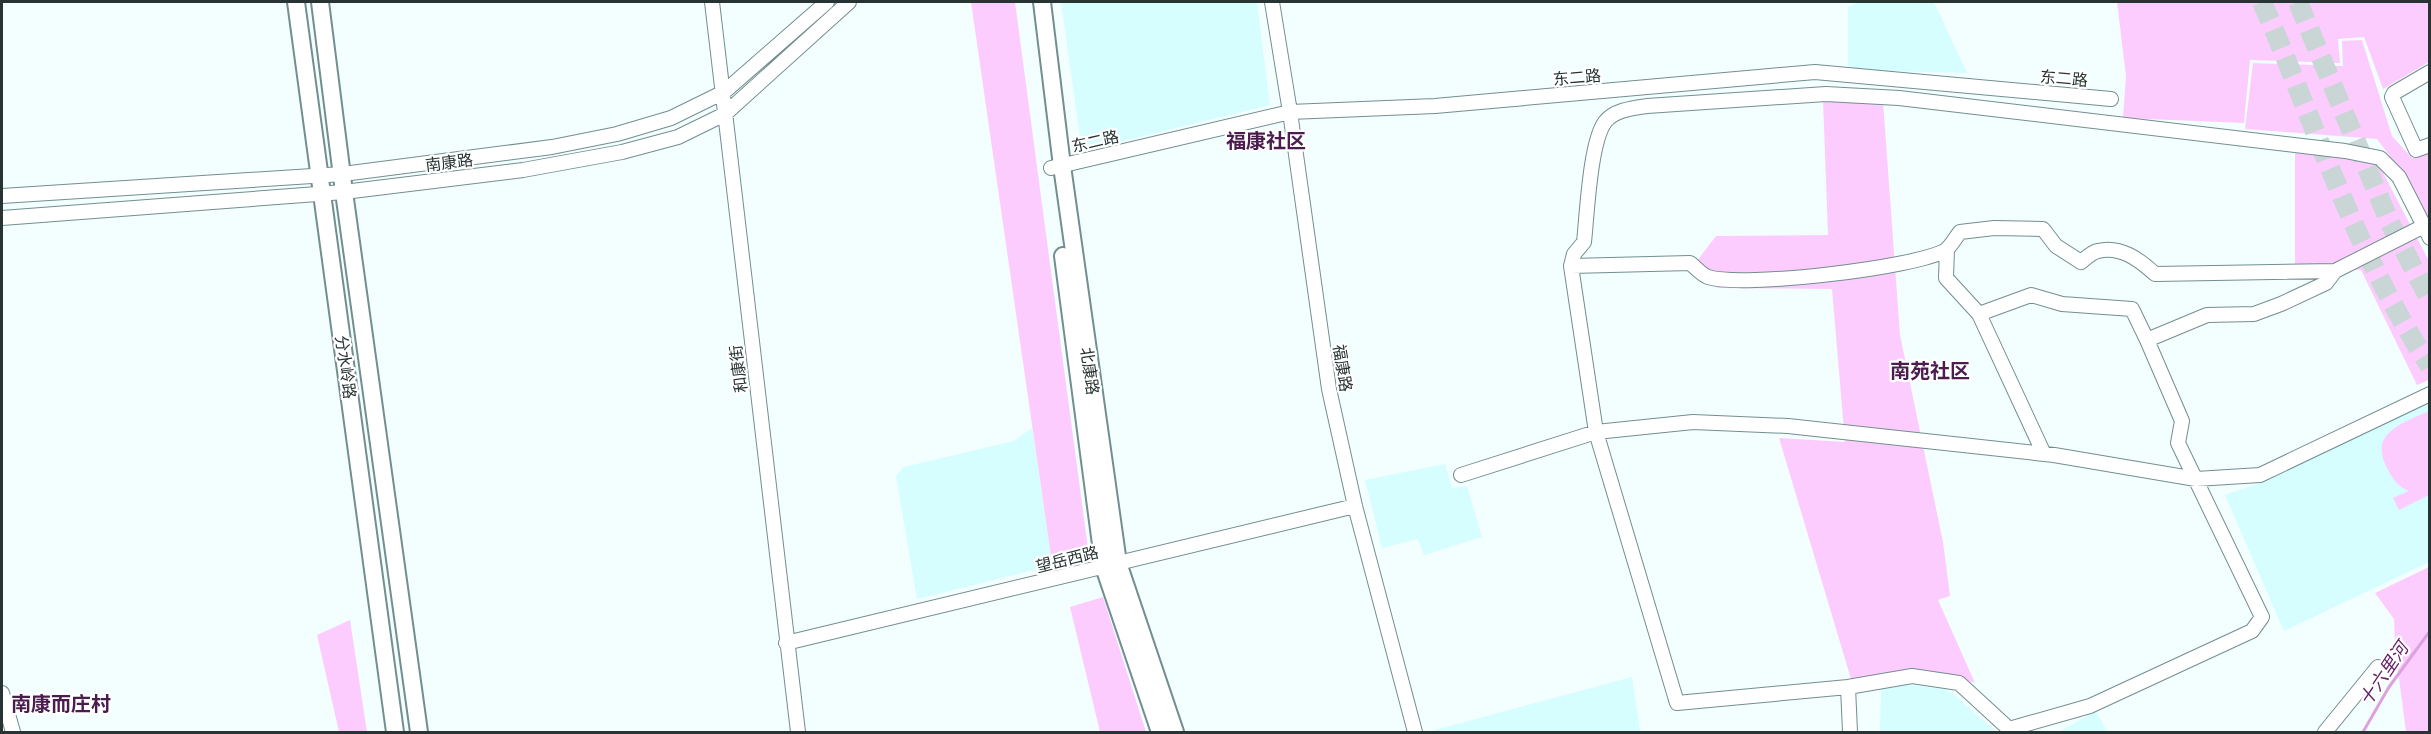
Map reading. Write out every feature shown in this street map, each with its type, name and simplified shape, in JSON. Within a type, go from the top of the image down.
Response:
[{"type":"main road","name":"分水岭路","points":[[296,2],[395,732]]},
{"type":"main road","name":"分水岭路","points":[[320,2],[419,732]]},
{"type":"main road","name":"北康路","points":[[1031,2],[1111,565],[1160,732]]},
{"type":"main road","name":"北康路","points":[[1042,2],[1056,167]]},
{"type":"main road","name":"北康路","points":[[1111,565],[1175,732]]},
{"type":"street","name":"和康街","points":[[712,2],[798,732]]},
{"type":"street","name":"南康路","points":[[2,196],[343,174],[552,147],[617,134],[671,118],[723,92],[827,2]]},
{"type":"street","name":"南康路","points":[[2,218],[344,192],[524,170],[622,152],[678,137],[725,114],[849,2]]},
{"type":"street","name":"福康路","points":[[1272,2],[1329,389],[1355,506],[1415,732]]},
{"type":"street","name":"东二路","points":[[1056,167],[1290,112],[1436,106],[1815,72],[2111,99]]},
{"type":"street","points":[[2430,72],[2394,93],[2392,97],[2415,150],[2430,145]]},
{"type":"street","points":[[1571,266],[1690,263],[1707,277],[1754,281],[1837,273],[1917,260],[1947,249],[1960,232],[1994,228],[2043,229],[2056,246],[2081,262],[2097,250],[2123,252],[2142,262],[2155,274],[2335,271],[2427,232],[2398,177],[2380,158],[2345,151],[1899,98],[1826,94],[1647,106],[1623,110],[1605,122],[1596,140],[1584,242],[1574,254],[1571,266],[1596,432],[1677,703],[1848,687],[1912,676],[1959,683],[2009,729],[2091,706],[2252,632],[2262,617],[2178,443],[2182,421],[2132,309],[2062,304],[2031,295],[1979,314]]},
{"type":"street","points":[[1947,249],[1946,278],[1979,314],[2044,454]]},
{"type":"street","points":[[2147,340],[2207,315],[2254,314],[2326,283],[2335,271]]},
{"type":"street","points":[[1461,475],[1596,432],[1693,422],[1788,426],[2044,454],[2196,479],[2260,476],[2430,394]]},
{"type":"street","name":"望岳西路","points":[[786,643],[1355,506]]},
{"type":"street","points":[[383,631],[406,632]]},
{"type":"street","points":[[2325,732],[2378,667]]},
{"type":"street","points":[[1848,687],[1850,732]]},
{"type":"street","points":[[2,693],[13,732]]},
{"type":"shaded area","points":[[971,2],[1015,2],[1089,556],[1052,563]]},
{"type":"shaded area","points":[[1061,2],[1257,2],[1270,105],[1082,151]]},
{"type":"shaded area","points":[[1859,2],[1934,2],[1967,73],[1848,70],[1848,7]]},
{"type":"shaded area","points":[[2117,2],[2429,2],[2429,62],[2383,89],[2364,37],[2338,39],[2340,63],[2250,60],[2244,123],[2123,118],[2126,76]]},
{"type":"shaded area","points":[[2362,40],[2392,136],[2412,158],[2429,150],[2429,222],[2400,170],[2377,139],[2245,129],[2253,63],[2343,66],[2342,41]]},
{"type":"shaded area","points":[[1823,100],[1883,101],[1900,335],[1943,542],[1950,596],[1938,600],[1975,683],[1941,674],[1913,672],[1851,679],[1779,438],[1845,442],[1832,289],[1718,288],[1690,270],[1716,236],[1828,235]]},
{"type":"shaded area","points":[[2295,150],[2377,161],[2429,261],[2429,380],[2417,385],[2361,270],[2295,268]]},
{"type":"shaded area","points":[[2429,402],[2429,562],[2284,631],[2225,495],[2257,484]]},
{"type":"shaded area","points":[[2429,411],[2429,495],[2399,510],[2393,498],[2409,491],[2399,485],[2389,472],[2382,456],[2382,446],[2385,437],[2392,430]]},
{"type":"shaded area","points":[[1032,428],[1052,563],[1046,567],[917,599],[896,476],[904,467],[1014,441]]},
{"type":"shaded area","points":[[1445,464],[1452,488],[1467,486],[1482,537],[1424,555],[1418,539],[1382,548],[1365,480]]},
{"type":"shaded area","points":[[2429,567],[2429,732],[2406,732],[2395,647],[2394,619],[2375,593]]},
{"type":"shaded area","points":[[1103,597],[1146,732],[1100,732],[1070,607]]},
{"type":"shaded area","points":[[350,620],[367,732],[339,732],[317,635]]},
{"type":"shaded area","points":[[1632,677],[1640,732],[1428,732]]},
{"type":"shaded area","points":[[1909,685],[1944,689],[1953,694],[1996,732],[1880,732],[1881,689]]},
{"type":"shaded area","points":[[2096,711],[2107,732],[2059,732]]},
{"type":"waterway","name":"十六里河","points":[[2363,732],[2389,687],[2430,631]]},
{"type":"tunnel","points":[[2262,2],[2358,234],[2380,279],[2430,366]]},
{"type":"tunnel","points":[[2298,2],[2389,221],[2430,300]]},
{"type":"district","name":"福康社区","points":[[1266,141]]},
{"type":"district","name":"南苑社区","points":[[1930,371]]},
{"type":"district","name":"南康而庄村","points":[[61,704]]}]
